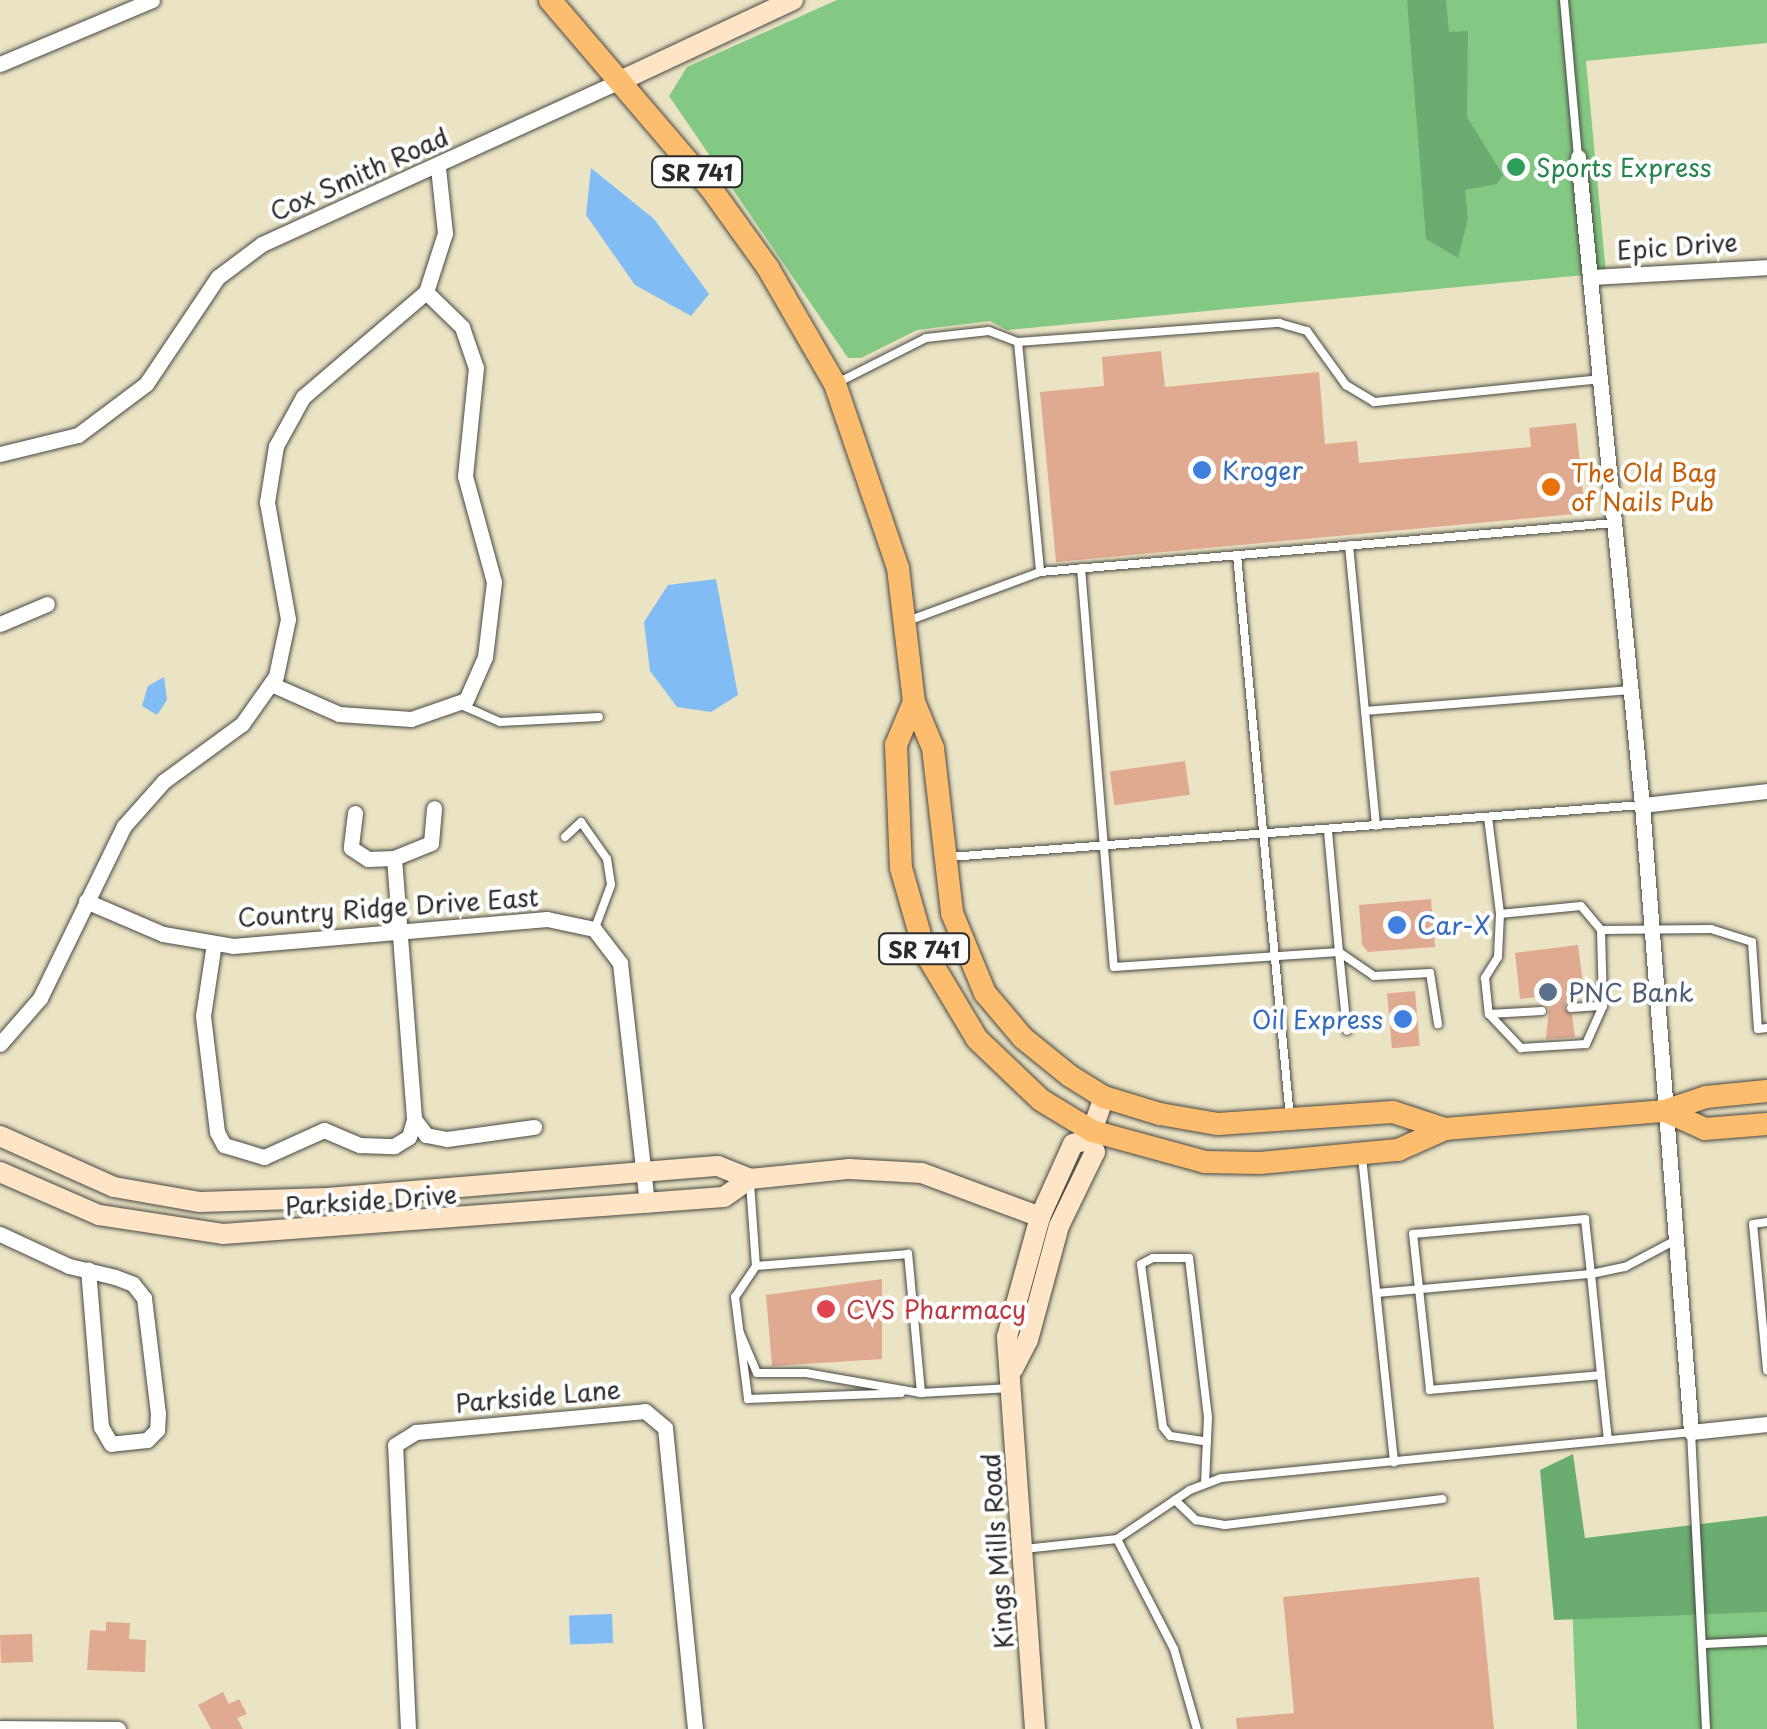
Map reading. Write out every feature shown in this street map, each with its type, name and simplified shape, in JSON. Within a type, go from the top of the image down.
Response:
[{"type":"main road","name":"SR 741","points":[[550,0],[620,80],[768,268],[835,384],[882,512],[906,622],[914,702],[933,748],[942,858],[952,913],[985,992],[1023,1038],[1104,1097],[1218,1124],[1393,1112],[1445,1129]]},
{"type":"main road","name":"SR 741","points":[[914,702],[896,745],[897,780],[901,868],[925,952],[976,1039],[1041,1100],[1091,1135],[1205,1162],[1362,1153],[1398,1150],[1445,1129],[1665,1111],[1706,1096],[1767,1091]]},
{"type":"main road","name":"SR 741","points":[[1665,1111],[1705,1129],[1767,1124]]},
{"type":"street","points":[[0,64],[152,0]]},
{"type":"street","name":"Cox Smith Road","points":[[0,454],[78,435],[146,384],[218,277],[262,244],[438,167],[793,0]]},
{"type":"street","points":[[1578,157],[1642,805],[1691,1432],[1767,1424]]},
{"type":"street","points":[[0,1044],[40,998],[86,901],[142,802],[242,724],[272,684],[288,618],[266,502],[276,446],[303,397],[426,292],[445,233],[438,167]]},
{"type":"street","name":"Epic Drive","points":[[1590,277],[1767,267]]},
{"type":"street","points":[[272,684],[338,714],[412,719],[459,704],[485,657],[496,597],[466,491],[473,354],[454,316],[426,292]]},
{"type":"street","points":[[0,624],[48,604]]},
{"type":"street","points":[[1642,805],[1767,791]]},
{"type":"street","points":[[355,813],[351,848],[368,859],[394,858],[431,843],[434,808]]},
{"type":"street","points":[[214,943],[203,1016],[217,1132],[224,1145],[264,1157],[324,1130],[360,1145],[394,1146],[409,1137],[414,1119],[394,858]]},
{"type":"street","name":"Country Ridge Drive East","points":[[86,901],[149,929],[214,943],[399,935],[547,919],[594,929]]},
{"type":"street","points":[[594,929],[620,962],[647,1204]]},
{"type":"street","name":"Kings Mills Road","points":[[1013,1378],[1028,1340],[1059,1226],[1095,1152],[1091,1135],[1104,1097]]},
{"type":"street","points":[[414,1119],[426,1135],[447,1140],[534,1127]]},
{"type":"street","name":"Kings Mills Road","points":[[1035,1729],[1013,1378],[1007,1337],[1040,1217],[1074,1144],[1091,1135]]},
{"type":"street","name":"Parkside Drive","points":[[0,1136],[74,1174],[156,1197],[242,1203],[718,1166],[750,1179],[848,1169],[922,1173],[1040,1217]]},
{"type":"street","name":"Parkside Drive","points":[[0,1172],[59,1201],[168,1230],[261,1233],[724,1197],[750,1179]]},
{"type":"street","points":[[0,1234],[132,1284],[144,1298],[158,1413],[157,1430],[147,1440],[110,1444],[101,1427],[88,1270]]},
{"type":"street","name":"Parkside Lane","points":[[408,1729],[395,1445],[416,1432],[645,1411],[665,1428],[695,1729]]},
{"type":"street","points":[[0,1728],[118,1729]]},
{"type":"lane","points":[[1564,0],[1578,157]]},
{"type":"lane","points":[[835,384],[926,338],[990,331],[1018,342],[1279,323],[1306,331],[1346,384],[1374,402],[1600,379]]},
{"type":"lane","points":[[1018,342],[1040,572]]},
{"type":"lane","points":[[906,622],[1040,572],[1614,522]]},
{"type":"lane","points":[[1349,545],[1376,826]]},
{"type":"lane","points":[[1238,555],[1290,1121]]},
{"type":"lane","points":[[1081,568],[1114,967],[1339,952],[1374,976],[1430,973],[1438,1024]]},
{"type":"lane","points":[[1365,711],[1631,690]]},
{"type":"lane","points":[[459,704],[500,722],[599,716]]},
{"type":"lane","points":[[942,858],[1642,805]]},
{"type":"lane","points":[[1488,818],[1500,914],[1498,956],[1485,978],[1489,1014],[1521,1048],[1586,1044],[1603,1006],[1601,930],[1581,906],[1500,914]]},
{"type":"lane","points":[[566,837],[581,822],[608,859],[611,885],[594,929]]},
{"type":"lane","points":[[1328,830],[1347,1031]]},
{"type":"lane","points":[[1601,930],[1711,929],[1752,942],[1758,1029],[1767,1028]]},
{"type":"lane","points":[[1571,1008],[1603,1006]]},
{"type":"lane","points":[[1489,1014],[1542,1011]]},
{"type":"lane","points":[[1362,1153],[1394,1462]]},
{"type":"lane","points":[[750,1179],[756,1266],[735,1296],[748,1398],[921,1393],[1013,1378]]},
{"type":"lane","points":[[366,1195],[369,1226]]},
{"type":"lane","points":[[1602,1375],[1430,1390],[1413,1234],[1585,1219],[1602,1375],[1608,1440]]},
{"type":"lane","points":[[1767,1222],[1753,1224],[1767,1368]]},
{"type":"lane","points":[[1376,1293],[1591,1274],[1626,1267],[1674,1240]]},
{"type":"lane","points":[[756,1266],[908,1254],[921,1393]]},
{"type":"lane","points":[[1204,1441],[1170,1436],[1163,1427],[1141,1264],[1153,1258],[1189,1258],[1208,1417],[1205,1482]]},
{"type":"lane","points":[[740,1333],[757,1373],[806,1373],[921,1393]]},
{"type":"lane","points":[[1024,1549],[1117,1538],[1205,1482],[1691,1432],[1706,1729]]},
{"type":"lane","points":[[1176,1500],[1196,1520],[1225,1525],[1442,1499]]},
{"type":"lane","points":[[1117,1538],[1174,1649],[1196,1729]]},
{"type":"lane","points":[[1704,1644],[1767,1641]]},
{"type":"green space","points":[[837,0],[1767,0],[1767,43],[1586,61],[1606,273],[1007,330],[990,321],[917,330],[861,358],[848,358],[669,96],[687,67]]},
{"type":"green space","points":[[1407,0],[1446,0],[1449,32],[1468,31],[1467,117],[1503,175],[1497,184],[1465,190],[1468,219],[1458,258],[1426,239]]},
{"type":"green space","points":[[1573,1454],[1585,1538],[1767,1516],[1767,1612],[1554,1620],[1540,1470]]},
{"type":"green space","points":[[1767,1529],[1767,1729],[1577,1729],[1570,1552]]},
{"type":"water","points":[[591,168],[654,219],[709,294],[691,316],[635,285],[586,215]]},
{"type":"water","points":[[716,579],[738,695],[711,712],[677,707],[650,671],[644,622],[668,585]]},
{"type":"water","points":[[164,677],[167,700],[157,715],[142,706],[148,686]]},
{"type":"water","points":[[612,1614],[613,1643],[570,1644],[569,1616]]},
{"type":"building","points":[[1161,351],[1165,387],[1319,372],[1325,444],[1357,441],[1359,463],[1531,447],[1529,428],[1576,423],[1585,513],[1056,562],[1040,392],[1104,386],[1102,357]]},
{"type":"building","points":[[1185,761],[1190,795],[1114,805],[1110,772]]},
{"type":"building","name":"Car-X","points":[[1431,899],[1435,947],[1368,952],[1362,945],[1359,905]]},
{"type":"building","name":"PNC Bank","points":[[1578,945],[1584,991],[1569,993],[1564,1008],[1572,1015],[1575,1037],[1546,1039],[1549,1008],[1540,997],[1520,999],[1515,953]]},
{"type":"building","name":"Oil Express","points":[[1415,991],[1420,1046],[1392,1048],[1387,993]]},
{"type":"building","name":"CVS Pharmacy","points":[[882,1279],[882,1359],[772,1366],[766,1295]]},
{"type":"building","points":[[1479,1577],[1494,1729],[1237,1729],[1236,1718],[1294,1713],[1283,1597]]},
{"type":"building","points":[[106,1622],[130,1623],[129,1639],[146,1640],[145,1672],[87,1670],[90,1630],[106,1631]]},
{"type":"building","points":[[32,1634],[33,1662],[1,1663],[0,1635]]},
{"type":"building","points":[[223,1692],[229,1704],[239,1699],[247,1714],[237,1718],[243,1729],[211,1729],[198,1705]]},
{"type":"place","name":"Sports Express","points":[[1516,167]]},
{"type":"place","name":"Kroger","points":[[1202,470]]},
{"type":"place","name":"The Old Bag of Nails Pub","points":[[1551,487]]},
{"type":"place","name":"Car-X","points":[[1397,925]]},
{"type":"place","name":"PNC Bank","points":[[1548,992]]},
{"type":"place","name":"Oil Express","points":[[1403,1019]]},
{"type":"place","name":"CVS Pharmacy","points":[[826,1309]]}]
